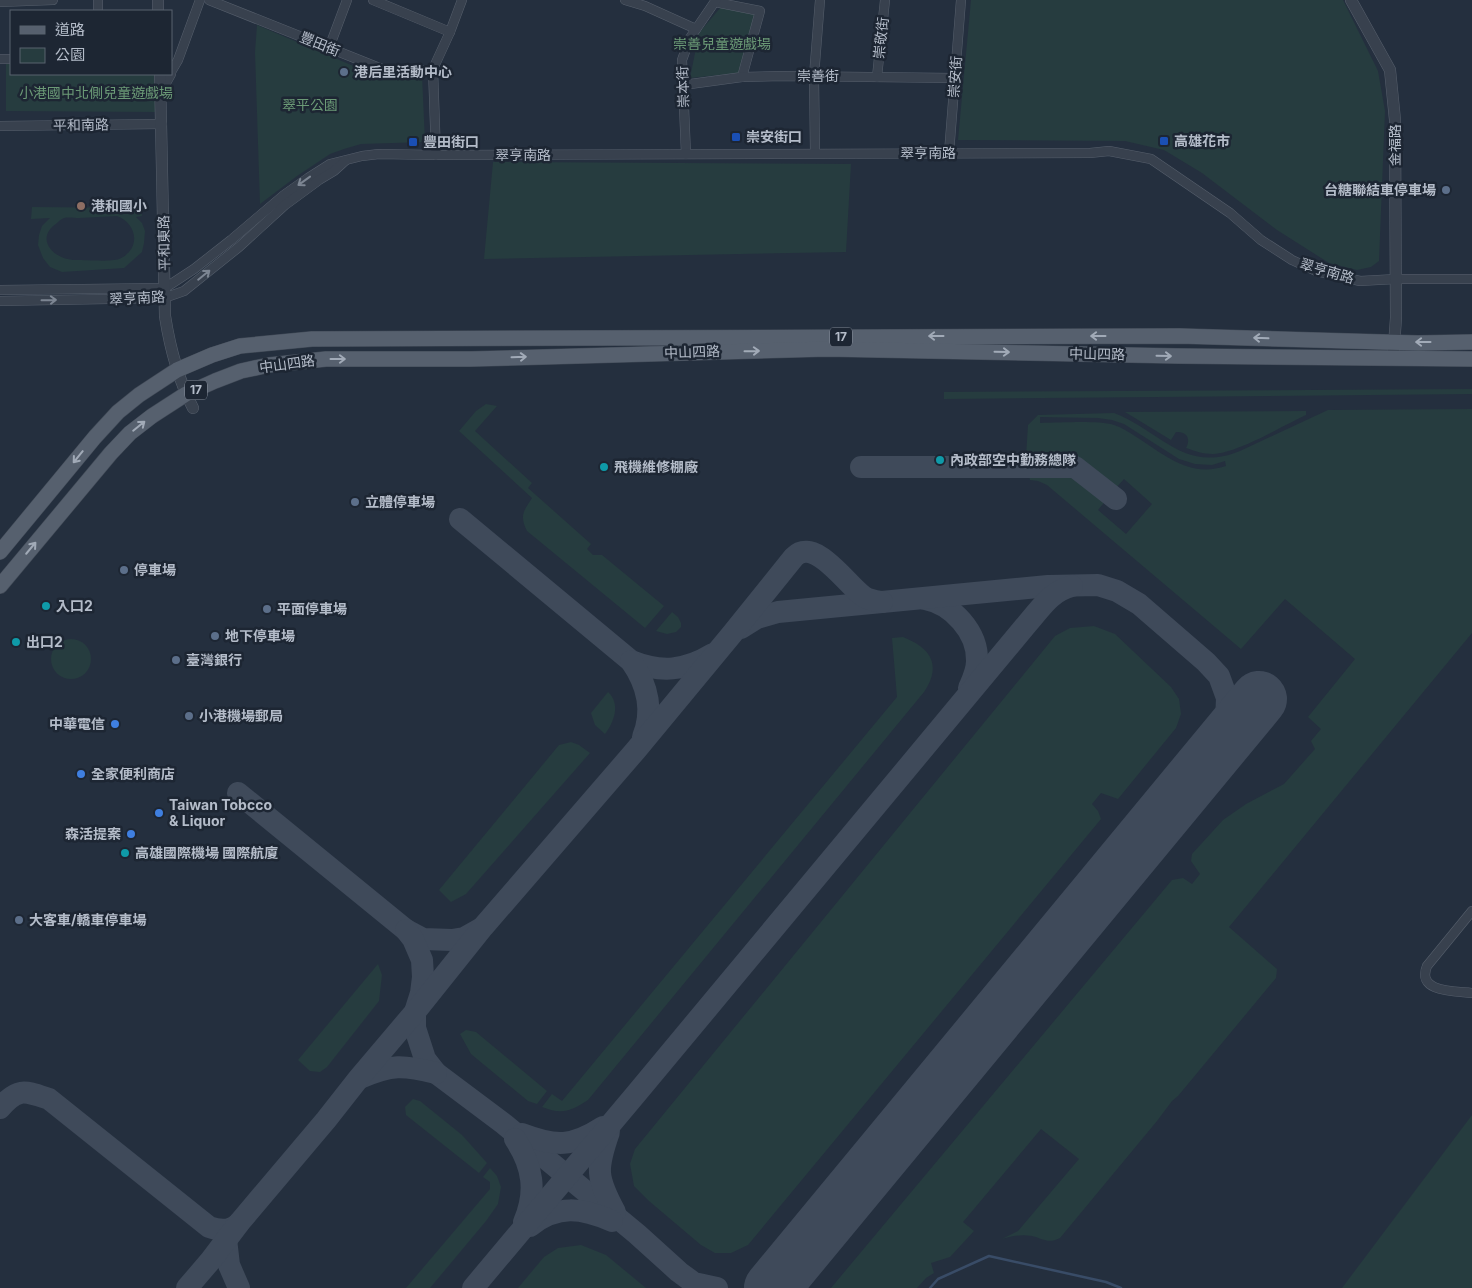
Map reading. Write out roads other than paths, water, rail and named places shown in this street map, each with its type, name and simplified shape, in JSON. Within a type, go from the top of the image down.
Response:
[{"type":"main road","name":"中山四路","points":[[0,552],[118,412],[139,395],[177,370],[212,355],[240,346],[312,339],[1180,336],[1394,342],[1472,342]]},
{"type":"main road","name":"中山四路","points":[[0,586],[111,453],[130,433],[186,394],[241,371],[269,364],[326,359],[471,359],[827,349],[1472,359]]},
{"type":"street","points":[[0,2],[53,0]]},
{"type":"street","points":[[172,71],[178,60],[200,0]]},
{"type":"street","name":"豐田街","points":[[209,0],[382,68],[433,71]]},
{"type":"street","points":[[330,48],[348,0]]},
{"type":"street","points":[[373,0],[450,32]]},
{"type":"street","points":[[436,155],[433,69],[462,0]]},
{"type":"street","points":[[625,0],[646,3],[696,29]]},
{"type":"street","points":[[815,153],[814,76],[820,0]]},
{"type":"street","name":"崇敬街","points":[[877,77],[885,0]]},
{"type":"street","name":"崇安街","points":[[949,153],[961,0]]},
{"type":"street","name":"金福路","points":[[1352,0],[1390,70],[1395,120],[1396,318],[1393,359]]},
{"type":"street","points":[[715,1],[760,11],[742,77]]},
{"type":"street","name":"崇本街","points":[[686,154],[682,60],[690,38],[715,1]]},
{"type":"street","name":"平和東路","points":[[160,75],[166,326],[177,370],[193,408]]},
{"type":"street","points":[[161,92],[170,75]]},
{"type":"street","name":"崇善街","points":[[683,85],[742,77],[955,78]]},
{"type":"street","name":"平和南路","points":[[0,126],[162,124]]},
{"type":"street","name":"翠亨南路","points":[[0,301],[184,291],[285,206],[334,171],[346,159],[379,154],[1090,153],[1110,151],[1152,159],[1230,213],[1261,240],[1292,260],[1316,270],[1360,281],[1472,279]]},
{"type":"street","name":"翠亨南路","points":[[0,290],[165,293]]},
{"type":"street","points":[[1472,911],[1427,966],[1425,972],[1427,980],[1434,988],[1472,992]]},
{"type":"waterway","points":[[930,1288],[938,1279],[989,1256],[1106,1282],[1121,1288]]},
{"type":"place","name":"港后里活動中心","points":[[344,72]]},
{"type":"place","name":"崇安街口","points":[[736,137]]},
{"type":"place","name":"高雄花市","points":[[1164,141]]},
{"type":"place","name":"豐田街口","points":[[413,142]]},
{"type":"place","name":"台糖聯結車停車場","points":[[1446,190]]},
{"type":"place","name":"港和國小","points":[[81,206]]},
{"type":"place","name":"內政部空中勤務總隊","points":[[940,460]]},
{"type":"place","name":"飛機維修棚廠","points":[[604,467]]},
{"type":"place","name":"立體停車場","points":[[355,502]]},
{"type":"place","name":"停車場","points":[[124,570]]},
{"type":"place","name":"入口2","points":[[46,606]]},
{"type":"place","name":"平面停車場","points":[[267,609]]},
{"type":"place","name":"地下停車場","points":[[215,636]]},
{"type":"place","name":"出口2","points":[[16,642]]},
{"type":"place","name":"臺灣銀行","points":[[176,660]]},
{"type":"place","name":"小港機場郵局","points":[[189,716]]},
{"type":"place","name":"中華電信","points":[[115,724]]},
{"type":"place","name":"全家便利商店","points":[[81,774]]},
{"type":"place","name":"Taiwan Tobcco & Liquor","points":[[159,813]]},
{"type":"place","name":"森活提案","points":[[131,834]]},
{"type":"place","name":"高雄國際機場 國際航廈","points":[[125,853]]},
{"type":"place","name":"大客車/轎車停車場","points":[[19,920]]},
{"type":"park label","name":"崇善兒童遊戲場","points":[[722,44]]},
{"type":"park label","name":"小港國中北側兒童遊戲場","points":[[96,93]]},
{"type":"park label","name":"翠平公園","points":[[310,105]]}]
